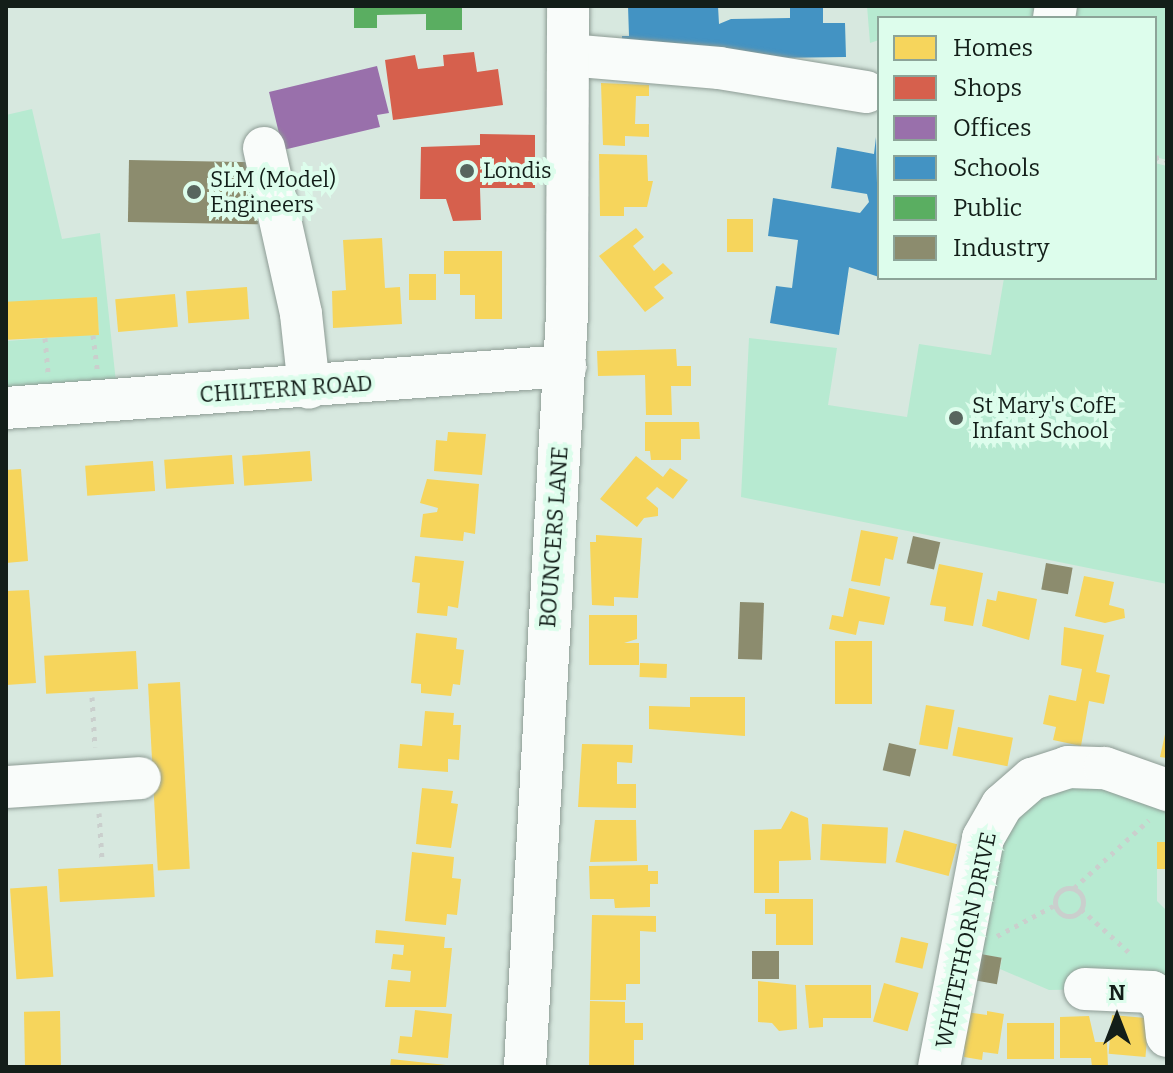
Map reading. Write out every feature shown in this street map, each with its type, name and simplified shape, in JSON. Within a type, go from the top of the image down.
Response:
[{"type":"street","name":"BOUNCERS LANE","points":[[525,1067],[565,366],[568,6]]},
{"type":"street","points":[[568,55],[719,68],[866,92]]},
{"type":"street","points":[[264,148],[301,314],[309,388]]},
{"type":"street","name":"CHILTERN ROAD","points":[[6,408],[309,388],[565,366]]},
{"type":"street","name":"WHITETHORN DRIVE","points":[[939,1067],[983,838],[1016,790],[1050,771],[1087,765],[1160,803]]},
{"type":"street","points":[[6,787],[140,778]]},
{"type":"street","points":[[1085,989],[1160,1005]]},
{"type":"path","points":[[963,945],[978,947],[1055,905],[1059,891],[1074,888],[1160,803]]},
{"type":"path","points":[[1074,888],[1082,896],[1081,909]]},
{"type":"path","points":[[1055,905],[1065,915],[1081,909]]},
{"type":"path","points":[[1081,909],[1144,968],[1160,1005]]},
{"type":"green space","points":[[867,6],[1036,6],[1035,16],[877,16],[877,41],[870,43]]},
{"type":"green space","points":[[1053,6],[1167,6],[1167,160],[1157,158],[1157,16],[1052,16]]},
{"type":"green space","points":[[32,109],[62,239],[100,233],[118,401],[6,408],[6,332],[7,341],[99,334],[96,297],[6,304],[6,115]]},
{"type":"green space","name":"St Mary's CofE Infant School","points":[[1157,164],[1167,166],[1167,584],[741,497],[749,338],[837,348],[828,405],[907,417],[919,344],[991,355],[1004,280],[1157,280]]},
{"type":"green space","points":[[1050,771],[1167,811],[1167,842],[1157,842],[1157,901],[1167,911],[1167,988],[1049,990],[1000,969],[1002,958],[975,953],[983,838]]},
{"type":"building: Homes","points":[[601,83],[649,85],[649,96],[636,96],[635,124],[649,124],[649,137],[625,136],[625,146],[603,145]]},
{"type":"building: Homes","points":[[599,154],[647,155],[648,181],[653,181],[647,207],[624,207],[624,216],[600,216]]},
{"type":"building: Homes","points":[[727,219],[753,219],[753,252],[727,252]]},
{"type":"building: Homes","points":[[636,228],[644,237],[633,246],[654,271],[663,263],[673,273],[654,287],[664,298],[645,312],[599,256]]},
{"type":"building: Homes","points":[[382,238],[385,288],[400,287],[402,324],[333,328],[332,291],[346,290],[343,240]]},
{"type":"building: Homes","points":[[444,251],[502,251],[502,319],[475,319],[475,295],[460,295],[460,274],[444,274]]},
{"type":"building: Homes","points":[[409,274],[436,274],[436,300],[409,300]]},
{"type":"building: Homes","points":[[247,287],[249,319],[188,323],[186,291]]},
{"type":"building: Homes","points":[[175,294],[178,327],[118,332],[115,299]]},
{"type":"building: Homes","points":[[97,297],[99,335],[8,340],[6,302]]},
{"type":"building: Homes","points":[[676,349],[677,366],[691,366],[691,386],[671,386],[672,415],[646,415],[645,375],[598,376],[597,351]]},
{"type":"building: Homes","points":[[645,422],[699,422],[700,439],[681,439],[681,460],[651,460],[650,451],[645,451]]},
{"type":"building: Homes","points":[[448,432],[486,434],[482,475],[434,471],[436,440],[447,441]]},
{"type":"building: Homes","points":[[310,451],[312,481],[244,486],[242,456]]},
{"type":"building: Homes","points":[[232,455],[234,484],[166,489],[164,460]]},
{"type":"building: Homes","points":[[636,456],[663,477],[670,468],[688,480],[673,499],[657,487],[646,498],[658,508],[658,516],[644,518],[637,527],[600,499]]},
{"type":"building: Homes","points":[[153,461],[155,491],[87,496],[85,466]]},
{"type":"building: Homes","points":[[21,469],[28,561],[6,563],[6,470]]},
{"type":"building: Homes","points":[[427,479],[479,484],[475,534],[464,532],[463,541],[420,537],[423,514],[437,512],[438,508],[420,503]]},
{"type":"building: Homes","points":[[861,530],[898,537],[893,560],[885,558],[880,586],[851,581]]},
{"type":"building: Homes","points":[[596,535],[642,538],[638,598],[614,597],[614,606],[592,605],[590,542],[596,542]]},
{"type":"building: Homes","points":[[415,556],[464,561],[458,608],[448,606],[447,616],[417,613],[420,583],[412,582]]},
{"type":"building: Homes","points":[[939,564],[983,573],[973,626],[944,621],[946,607],[930,605]]},
{"type":"building: Homes","points":[[1084,576],[1114,582],[1109,605],[1124,609],[1125,618],[1105,623],[1075,616]]},
{"type":"building: Homes","points":[[849,588],[890,597],[884,625],[859,621],[856,635],[829,629],[832,615],[843,617]]},
{"type":"building: Homes","points":[[29,590],[36,683],[6,685],[6,591]]},
{"type":"building: Homes","points":[[998,591],[1037,599],[1029,640],[982,626],[987,599],[996,601]]},
{"type":"building: Homes","points":[[589,615],[637,615],[637,639],[624,643],[639,643],[639,665],[589,665]]},
{"type":"building: Homes","points":[[1064,627],[1104,635],[1096,672],[1110,675],[1104,704],[1089,701],[1081,746],[1053,740],[1056,727],[1043,724],[1049,695],[1076,701],[1082,669],[1061,665]]},
{"type":"building: Homes","points":[[416,633],[457,638],[456,649],[464,650],[460,685],[453,684],[451,696],[421,693],[421,684],[411,683]]},
{"type":"building: Homes","points":[[835,641],[872,641],[872,704],[835,704]]},
{"type":"building: Homes","points":[[136,651],[138,689],[46,694],[44,656]]},
{"type":"building: Homes","points":[[640,663],[667,664],[666,678],[640,677]]},
{"type":"building: Homes","points":[[180,682],[190,869],[158,870],[148,684]]},
{"type":"building: Homes","points":[[690,697],[745,697],[745,736],[649,729],[649,706],[690,707]]},
{"type":"building: Homes","points":[[926,705],[955,710],[948,749],[919,744]]},
{"type":"building: Homes","points":[[425,711],[454,713],[453,725],[461,725],[459,760],[448,759],[448,772],[398,768],[400,744],[422,746]]},
{"type":"building: Homes","points":[[958,727],[1013,738],[1007,766],[952,755]]},
{"type":"building: Homes","points":[[1167,730],[1167,758],[1160,757]]},
{"type":"building: Homes","points":[[582,744],[633,745],[632,763],[617,762],[617,784],[636,784],[636,808],[578,807]]},
{"type":"building: Homes","points":[[422,788],[453,791],[451,803],[458,804],[451,848],[416,844]]},
{"type":"building: Homes","points":[[791,811],[808,818],[811,860],[779,861],[779,893],[754,893],[754,830],[781,829]]},
{"type":"building: Homes","points":[[595,820],[636,820],[637,861],[590,862]]},
{"type":"building: Homes","points":[[822,824],[888,827],[886,863],[820,860]]},
{"type":"building: Homes","points":[[904,830],[957,844],[949,876],[895,862]]},
{"type":"building: Homes","points":[[1157,842],[1167,842],[1167,869],[1157,869]]},
{"type":"building: Homes","points":[[412,852],[454,857],[452,878],[461,879],[457,915],[447,914],[446,925],[405,921]]},
{"type":"building: Homes","points":[[153,864],[155,897],[60,902],[58,869]]},
{"type":"building: Homes","points":[[648,865],[648,871],[658,871],[658,884],[650,884],[650,907],[615,908],[614,899],[590,899],[589,866]]},
{"type":"building: Homes","points":[[47,886],[53,977],[16,979],[10,889]]},
{"type":"building: Homes","points":[[765,899],[813,899],[813,945],[776,945],[776,914],[765,914]]},
{"type":"building: Homes","points":[[592,915],[656,916],[656,932],[640,931],[640,984],[626,984],[626,1000],[590,1000]]},
{"type":"building: Homes","points":[[376,930],[445,937],[444,948],[452,948],[446,1007],[385,1007],[388,980],[410,982],[411,971],[391,969],[393,954],[403,955],[404,945],[375,943]]},
{"type":"building: Homes","points":[[901,937],[928,943],[922,969],[895,962]]},
{"type":"building: Homes","points":[[758,981],[796,985],[797,1029],[779,1031],[772,1023],[758,1022]]},
{"type":"building: Homes","points":[[884,983],[919,993],[908,1031],[873,1021]]},
{"type":"building: Homes","points":[[805,985],[871,985],[871,1018],[823,1018],[823,1027],[809,1028]]},
{"type":"building: Homes","points":[[590,1001],[625,1002],[625,1023],[643,1023],[643,1040],[634,1040],[634,1066],[589,1067]]},
{"type":"building: Homes","points":[[415,1010],[452,1014],[448,1058],[398,1053],[400,1036],[412,1037]]},
{"type":"building: Homes","points":[[60,1011],[61,1067],[25,1067],[24,1012]]},
{"type":"building: Homes","points":[[987,1011],[1004,1014],[998,1054],[983,1052],[982,1060],[964,1057],[965,1048],[960,1047],[966,1012],[987,1015]]},
{"type":"building: Homes","points":[[1112,1015],[1149,1018],[1145,1057],[1109,1054]]},
{"type":"building: Homes","points":[[1089,1016],[1095,1042],[1107,1042],[1108,1067],[1092,1067],[1091,1058],[1060,1058],[1060,1017]]},
{"type":"building: Homes","points":[[1007,1023],[1054,1023],[1054,1059],[1007,1059]]},
{"type":"building: Homes","points":[[391,1059],[446,1065],[446,1067],[390,1067]]},
{"type":"building: Shops","points":[[474,52],[477,72],[498,69],[503,105],[393,120],[385,60],[415,55],[418,69],[444,66],[443,55]]},
{"type":"building: Shops","points":[[480,134],[535,135],[535,188],[480,188],[481,220],[453,221],[446,199],[420,199],[421,147],[480,145]]},
{"type":"building: Offices","points":[[377,66],[389,113],[377,115],[380,127],[283,150],[269,92]]},
{"type":"building: Schools","points":[[628,6],[718,6],[719,24],[731,19],[790,18],[790,6],[823,6],[823,23],[845,23],[846,57],[774,58],[622,42],[622,36],[629,36]]},
{"type":"building: Schools","points":[[876,137],[877,276],[849,267],[839,335],[770,323],[776,286],[792,288],[798,240],[768,236],[773,198],[860,213],[869,202],[867,194],[831,188],[837,147],[874,154]]},
{"type":"building: Public","points":[[354,6],[462,6],[462,30],[426,30],[426,14],[377,15],[377,28],[354,28]]},
{"type":"building: Industry","name":"SLM (Model) Engineers","points":[[129,160],[259,162],[258,224],[128,222]]},
{"type":"building: Industry","points":[[913,536],[940,542],[934,570],[907,563]]},
{"type":"building: Industry","points":[[1046,563],[1073,568],[1068,594],[1041,590]]},
{"type":"building: Industry","points":[[740,602],[764,603],[762,660],[738,659]]},
{"type":"building: Industry","points":[[889,743],[916,749],[910,777],[883,770]]},
{"type":"building: Industry","points":[[752,951],[779,951],[779,979],[752,979]]},
{"type":"building: Industry","points":[[975,953],[1002,958],[997,984],[970,980]]},
{"type":"place","name":"Londis","points":[[467,171]]},
{"type":"place","name":"SLM (Model) Engineers","points":[[194,192]]},
{"type":"place","name":"St Mary's CofE Infant School","points":[[956,418]]}]
